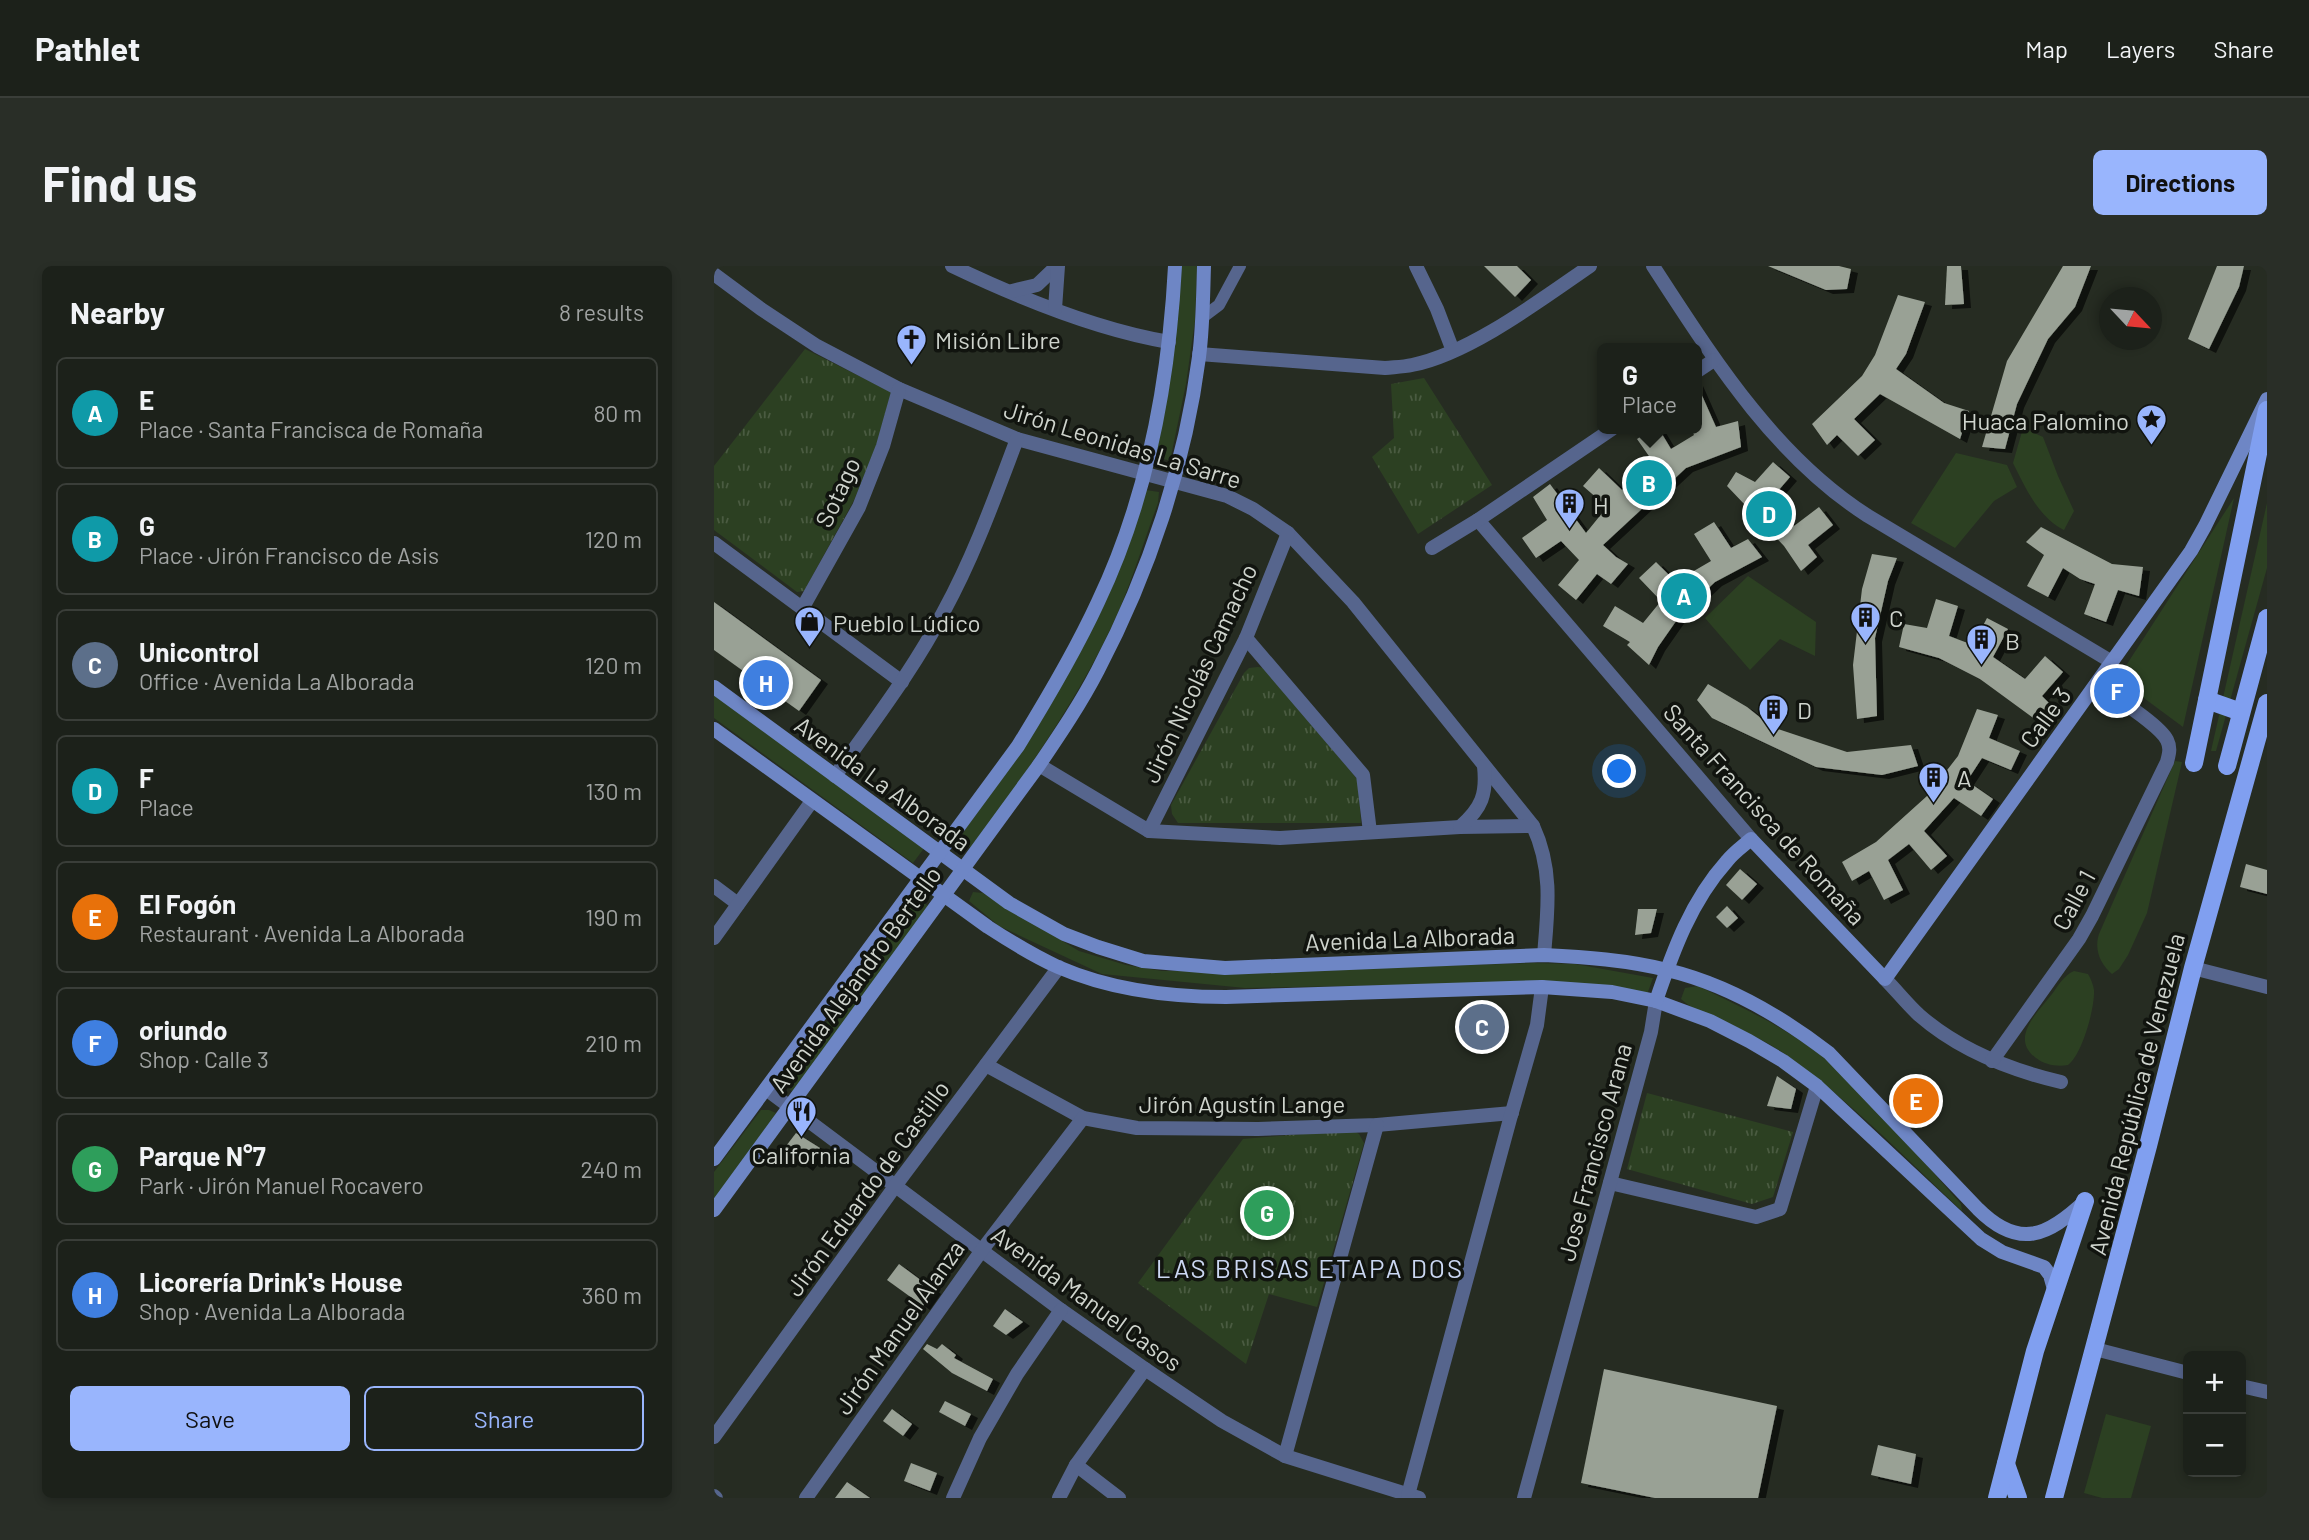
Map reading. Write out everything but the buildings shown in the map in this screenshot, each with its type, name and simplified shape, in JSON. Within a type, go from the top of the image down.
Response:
[{"type":"main road","name":"Avenida Alejandro Bertello","points":[[714,1159],[1018,746],[1075,647],[1115,562],[1144,473],[1155,429],[1169,342],[1175,266]]},
{"type":"main road","name":"Avenida Alejandro Bertello","points":[[714,1210],[1039,765],[1073,715],[1098,670],[1122,623],[1152,546],[1173,481],[1186,428],[1199,354],[1205,266]]},
{"type":"main road","name":"Calle 3","points":[[1885,979],[2200,537],[2267,399]]},
{"type":"main road","points":[[2194,763],[2267,410]]},
{"type":"main road","points":[[2227,766],[2267,618]]},
{"type":"main road","points":[[2261,640],[2267,663]]},
{"type":"main road","name":"Avenida La Alborada","points":[[714,687],[939,853],[1036,920],[1098,947],[1143,961],[1225,968],[1544,956],[1595,958],[1667,970],[1694,978],[1746,1000],[1801,1031],[1829,1053],[1983,1215],[1997,1224],[2017,1233],[2039,1233],[2060,1224],[2085,1201]]},
{"type":"main road","points":[[2207,700],[2241,712]]},
{"type":"main road","name":"Avenida República de Venezuela","points":[[2054,1498],[2193,968],[2267,703]]},
{"type":"main road","points":[[714,729],[988,928],[1059,967],[1097,981],[1180,997],[1542,987],[1612,992],[1656,1000],[1710,1021],[1749,1041],[1816,1086],[1981,1239],[2002,1252],[2046,1269],[2054,1289]]},
{"type":"main road","name":"Jose Francisco Arana","points":[[1656,1000],[1679,937],[1694,909],[1727,860],[1751,839]]},
{"type":"main road","name":"Santa Francisca de Romaña","points":[[1751,839],[1885,979]]},
{"type":"main road","name":"Avenida República de Venezuela","points":[[1997,1498],[2035,1351],[2085,1201]]},
{"type":"main road","points":[[2006,1464],[2018,1498]]},
{"type":"street","points":[[952,266],[1055,309],[1138,337],[1169,342]]},
{"type":"street","points":[[1012,291],[1037,285],[1057,266]]},
{"type":"street","points":[[1055,309],[1057,266]]},
{"type":"street","points":[[1203,317],[1219,305],[1240,266]]},
{"type":"street","points":[[1416,266],[1453,351]]},
{"type":"street","points":[[1199,354],[1385,368],[1412,366],[1453,351],[1489,332],[1590,266]]},
{"type":"street","points":[[1653,266],[1714,360],[1805,467],[1868,516],[2112,662]]},
{"type":"street","name":"Jirón Leonidas La Sarre","points":[[714,274],[817,346],[899,389],[1017,439],[1227,496],[1253,509],[1288,533],[1353,601],[1532,826],[1542,845],[1549,890],[1544,956]]},
{"type":"street","points":[[1702,368],[1714,360]]},
{"type":"street","name":"Sotago","points":[[803,607],[859,506],[883,446],[899,389]]},
{"type":"street","points":[[1432,548],[1605,434]]},
{"type":"street","points":[[835,776],[902,682],[944,612],[978,543],[1017,439]]},
{"type":"street","name":"Santa Francisca de Romaña","points":[[1478,520],[1751,839]]},
{"type":"street","name":"Jirón Nicolás Camacho","points":[[1149,831],[1246,638],[1288,533]]},
{"type":"street","points":[[714,543],[902,682]]},
{"type":"street","points":[[1246,638],[1363,775],[1370,832]]},
{"type":"street","name":"Calle 1","points":[[1992,1061],[2079,939],[2160,778],[2170,748],[2167,738],[2157,728],[2096,684]]},
{"type":"street","points":[[1460,827],[1474,815],[1482,799],[1486,782],[1484,764]]},
{"type":"street","points":[[1039,765],[1149,831],[1280,838],[1460,827],[1532,826]]},
{"type":"street","points":[[714,938],[812,801]]},
{"type":"street","points":[[714,887],[738,904]]},
{"type":"street","name":"Jirón Eduardo de Castillo","points":[[714,1437],[896,1185],[1059,967]]},
{"type":"street","points":[[2193,968],[2267,987]]},
{"type":"street","name":"Santa Francisca de Romaña","points":[[1885,979],[1920,1015],[1956,1041],[1992,1061],[2061,1082]]},
{"type":"street","points":[[1414,1496],[1537,1025],[1542,987]]},
{"type":"street","name":"Jose Francisco Arana","points":[[1524,1498],[1651,1032],[1656,1000]]},
{"type":"street","name":"Jirón Agustín Lange","points":[[986,1065],[1083,1118],[1137,1128],[1258,1129],[1377,1125],[1512,1113]]},
{"type":"street","points":[[1609,1183],[1756,1217],[1780,1209],[1816,1086]]},
{"type":"street","name":"Avenida Manuel Casos","points":[[766,1089],[1061,1310],[1222,1421],[1285,1456],[1414,1496]]},
{"type":"street","name":"Jirón Manuel Alanza","points":[[806,1498],[982,1250],[1083,1118]]},
{"type":"street","points":[[1285,1456],[1377,1125]]},
{"type":"street","points":[[953,1498],[979,1438],[1017,1374],[1061,1310]]},
{"type":"street","points":[[2095,1349],[2183,1372]]},
{"type":"street","points":[[1059,1498],[1076,1465],[1144,1369]]},
{"type":"street","points":[[2246,1387],[2267,1392]]},
{"type":"street","points":[[1076,1465],[1119,1498]]},
{"type":"green space","points":[[1178,266],[1197,266],[1195,320],[1186,384],[1170,461],[1155,456]]},
{"type":"green space","points":[[805,349],[891,392],[877,445],[854,500],[804,591],[797,592],[714,530],[714,466]]},
{"type":"green space","points":[[1424,378],[1492,485],[1418,534],[1372,457],[1394,438],[1391,384]]},
{"type":"green space","points":[[2023,428],[2043,437],[2074,511],[2064,530],[2040,509],[2013,463]]},
{"type":"green space","points":[[1956,453],[2007,465],[2017,487],[1994,501],[1955,548],[1911,523]]},
{"type":"green space","points":[[1146,490],[1159,492],[1158,503],[1120,608],[1105,640],[1052,732],[972,849],[959,838],[1029,741]]},
{"type":"green space","points":[[2234,498],[2183,727],[2133,690],[2120,675]]},
{"type":"green space","points":[[2267,503],[2267,568],[2216,751],[2211,751]]},
{"type":"green space","points":[[1748,576],[1816,622],[1815,656],[1780,639],[1750,670],[1705,618]]},
{"type":"green space","points":[[1249,668],[1264,668],[1358,780],[1361,823],[1178,823],[1172,814],[1171,805],[1244,673]]},
{"type":"green space","points":[[714,693],[925,847],[913,863],[714,718]]},
{"type":"green space","points":[[2175,761],[2182,762],[2147,913],[2128,955],[2119,969],[2112,974],[2099,956],[2099,934]]},
{"type":"green space","points":[[973,892],[983,893],[1079,951],[1126,965],[1162,971],[1281,971],[1534,963],[1575,964],[1653,978],[1645,1000],[1553,982],[1245,988],[1102,974],[999,926],[969,901]]},
{"type":"green space","points":[[923,902],[928,906],[798,1091],[786,1087],[786,1079],[913,903]]},
{"type":"green space","points":[[2074,971],[2088,974],[2092,982],[2092,1008],[2087,1030],[2073,1060],[2068,1065],[2055,1066],[2036,1058],[2028,1050],[2026,1034],[2040,1009],[2064,978]]},
{"type":"green space","points":[[1698,986],[1782,1029],[1829,1062],[1897,1130],[1961,1204],[1962,1211],[1832,1090],[1809,1072],[1773,1046],[1699,1011],[1681,999],[1685,988]]},
{"type":"green space","points":[[1647,1093],[1793,1132],[1773,1197],[1752,1204],[1627,1169]]},
{"type":"green space","points":[[761,1110],[776,1113],[714,1205],[714,1172]]},
{"type":"green space","points":[[1352,1130],[1359,1134],[1364,1143],[1317,1307],[1269,1294],[1246,1364],[1138,1283],[1243,1139]]},
{"type":"green space","points":[[2106,1414],[2151,1426],[2131,1498],[2102,1498],[2084,1493]]},
{"type":"place","name":"Misión Libre","points":[[912,366]]},
{"type":"place","name":"Huaca Palomino","points":[[2152,447]]},
{"type":"place","name":"G","points":[[1649,483]]},
{"type":"place","name":"F","points":[[1769,514]]},
{"type":"place","name":"H","points":[[1570,531]]},
{"type":"place","name":"E","points":[[1684,596]]},
{"type":"place","name":"C","points":[[1866,644]]},
{"type":"place","name":"Pueblo Lúdico","points":[[810,649]]},
{"type":"place","name":"B","points":[[1982,667]]},
{"type":"place","name":"Licorería Drink's House","points":[[766,683]]},
{"type":"place","name":"oriundo","points":[[2117,691]]},
{"type":"place","name":"D","points":[[1774,736]]},
{"type":"place","name":"A","points":[[1934,804]]},
{"type":"place","name":"Unicontrol","points":[[1482,1027]]},
{"type":"place","name":"El Fogón","points":[[1916,1101]]},
{"type":"place","name":"California","points":[[801,1139]]},
{"type":"place","name":"Parque N°7","points":[[1267,1213]]},
{"type":"district","name":"LAS BRISAS ETAPA DOS","points":[[1310,1267]]}]
